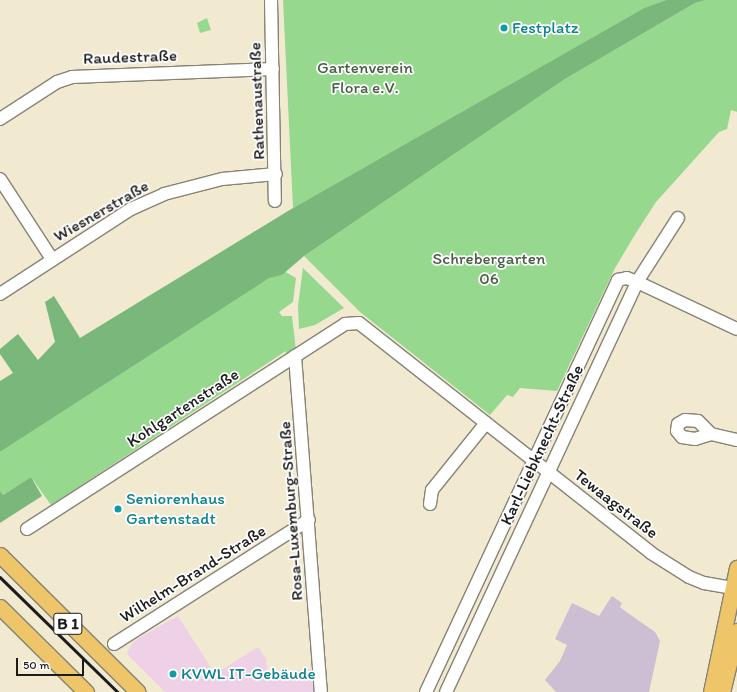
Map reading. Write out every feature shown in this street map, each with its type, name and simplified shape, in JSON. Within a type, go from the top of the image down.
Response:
[{"type":"main road","name":"B 1","points":[[0,555],[138,692]]},
{"type":"main road","points":[[711,692],[737,568]]},
{"type":"main road","name":"B 1","points":[[0,607],[86,692]]},
{"type":"main road","points":[[722,692],[736,640]]},
{"type":"street","name":"Rathenaustraße","points":[[271,0],[276,174],[275,201]]},
{"type":"street","name":"Raudestraße","points":[[0,119],[57,82],[72,77],[273,69]]},
{"type":"street","name":"Wiesnerstraße","points":[[0,294],[131,209],[164,194],[222,179],[276,174]]},
{"type":"street","points":[[0,179],[52,259]]},
{"type":"street","name":"Karl-Liebknecht-Straße","points":[[637,282],[621,278],[533,461],[429,687],[447,692],[637,282],[678,218]]},
{"type":"street","points":[[637,282],[737,329]]},
{"type":"street","name":"Tewaagstraße","points":[[359,322],[548,473],[670,566],[704,583],[734,588]]},
{"type":"street","name":"Kohlgartenstraße","points":[[27,529],[345,324],[359,322]]},
{"type":"street","name":"Rosa-Luxemburg-Straße","points":[[296,356],[321,692]]},
{"type":"street","points":[[430,504],[432,490],[486,423]]},
{"type":"street","points":[[711,434],[737,440]]},
{"type":"street","name":"Wilhelm-Brand-Straße","points":[[114,644],[309,520]]},
{"type":"shaded area","points":[[612,596],[622,603],[620,607],[655,632],[660,641],[649,692],[556,692],[545,680],[560,661],[567,645],[555,639],[572,603],[599,616]]},
{"type":"shaded area","points":[[178,616],[215,674],[258,647],[266,659],[267,673],[325,668],[325,692],[165,692],[127,654],[131,645],[137,639]]},
{"type":"green space","name":"Gartenverein Flora e.V.","points":[[283,0],[666,0],[644,8],[293,208]]},
{"type":"green space","points":[[666,0],[706,0],[695,3],[565,79],[304,256],[282,275],[269,278],[0,452],[0,381],[13,373],[0,354],[0,349],[18,334],[38,360],[55,342],[45,302],[54,296],[80,338],[293,208],[644,8]]},
{"type":"green space","name":"Schrebergarten 06","points":[[706,0],[737,0],[737,112],[731,110],[727,129],[719,132],[656,202],[636,233],[615,268],[557,391],[520,388],[513,397],[507,395],[490,415],[360,312],[304,256],[565,79],[695,3]]},
{"type":"green space","points":[[207,18],[211,30],[200,33],[197,23]]},
{"type":"green space","points":[[303,268],[344,308],[315,325],[299,329],[298,306]]},
{"type":"green space","points":[[284,271],[296,278],[293,302],[279,312],[282,316],[292,316],[296,350],[286,357],[286,351],[51,505],[31,477],[3,495],[0,491],[0,452],[269,277],[282,275]]},
{"type":"green space","points":[[31,477],[42,496],[0,523],[0,491],[3,495]]},
{"type":"railway","points":[[0,577],[118,692]]},
{"type":"place","name":"Festplatz","points":[[504,28]]},
{"type":"place","name":"Seniorenhaus Gartenstadt","points":[[118,509]]},
{"type":"place","name":"KVWL IT-Gebäude","points":[[173,674]]}]
